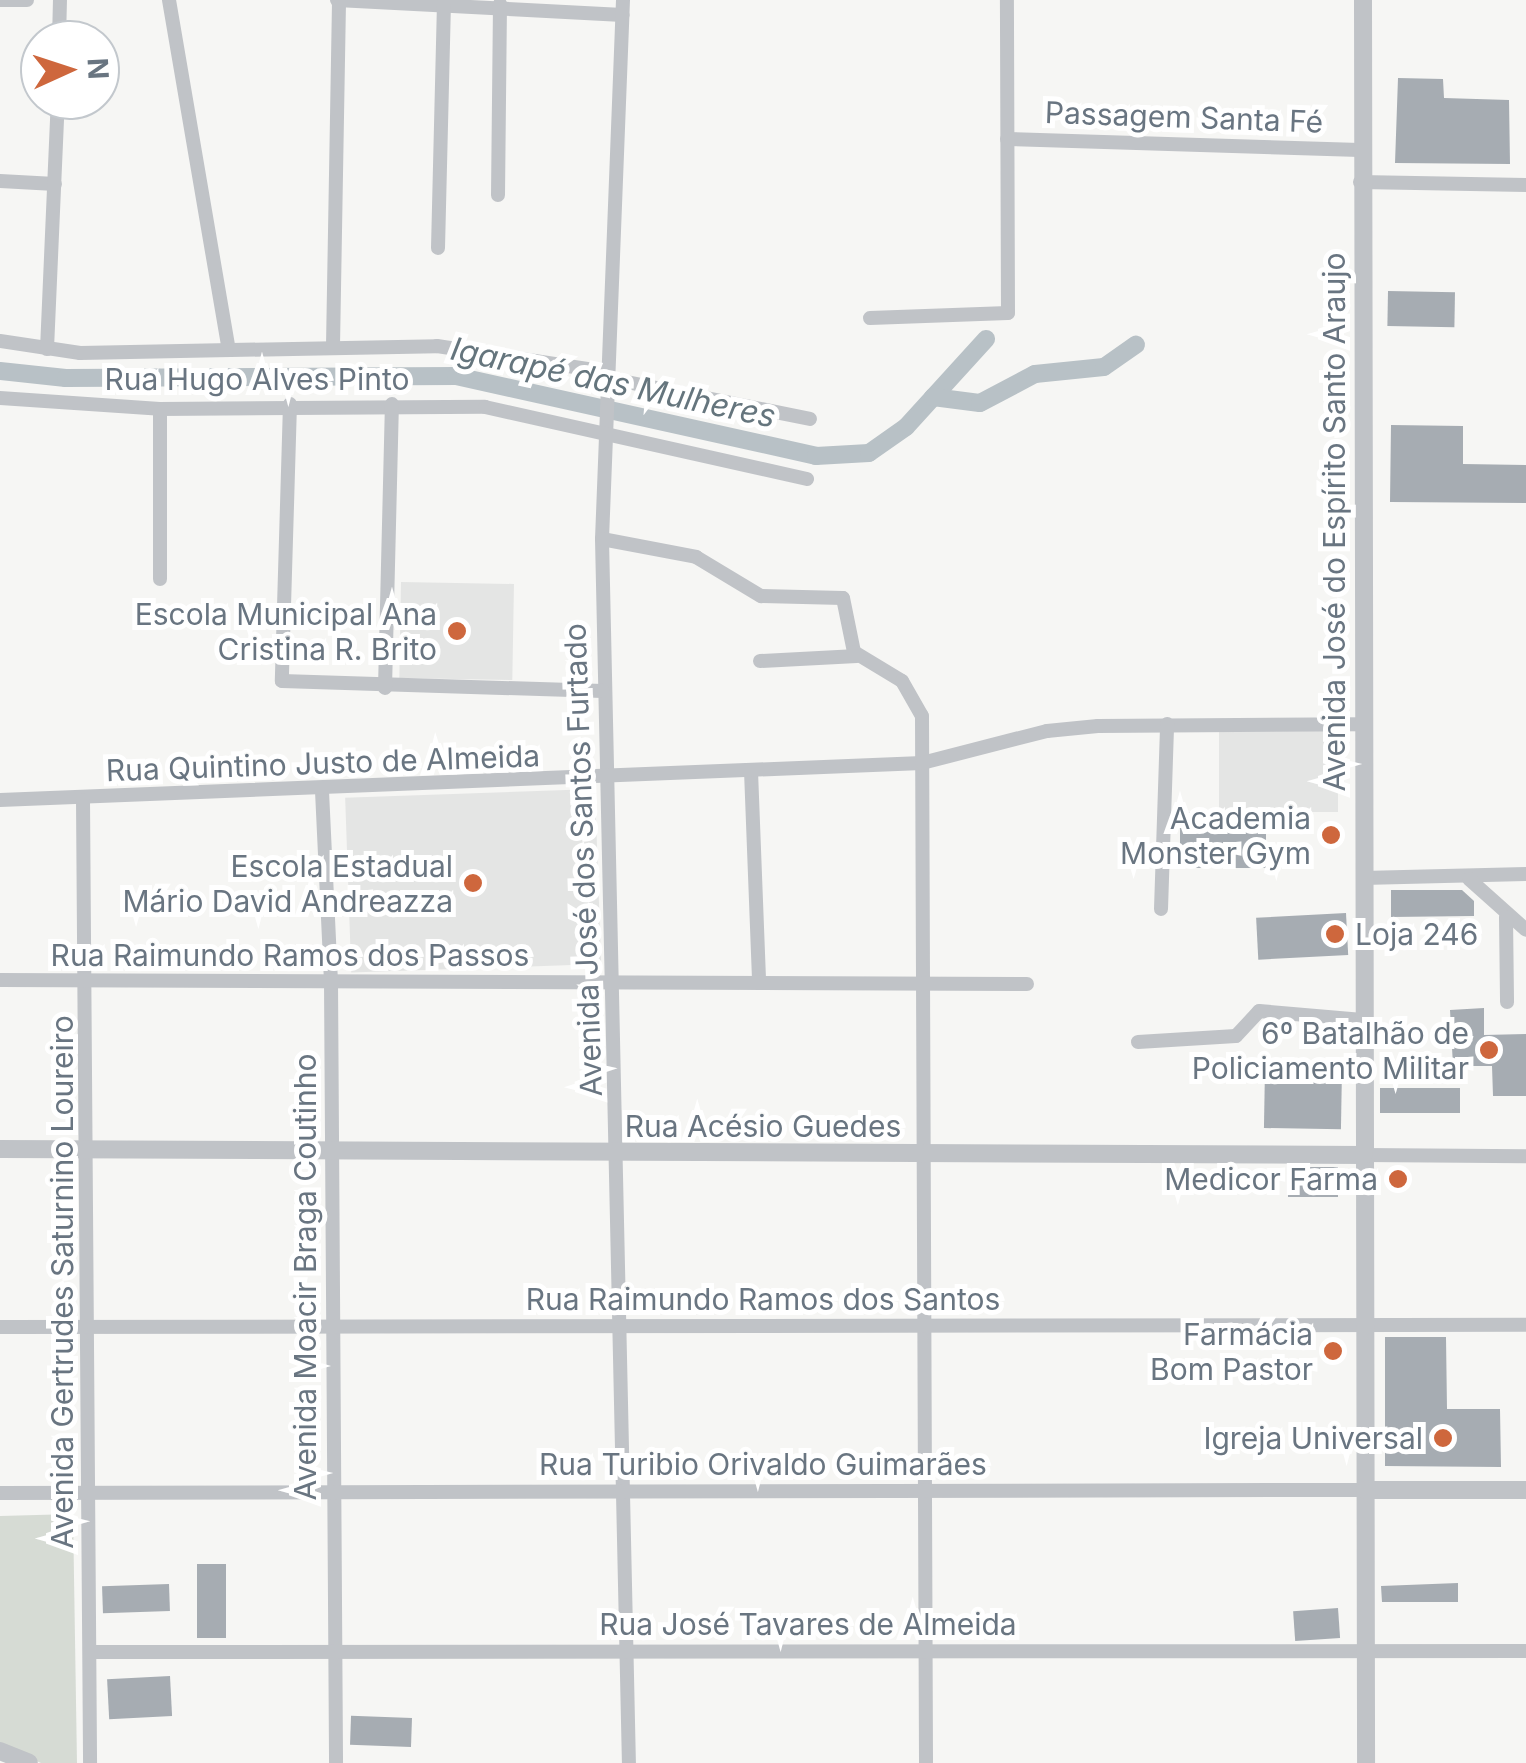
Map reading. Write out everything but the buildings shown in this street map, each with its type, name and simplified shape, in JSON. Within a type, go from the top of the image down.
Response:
[{"type":"street","points":[[0,0],[28,0]]},
{"type":"street","points":[[169,0],[229,350]]},
{"type":"street","points":[[333,346],[338,0],[623,7]]},
{"type":"street","points":[[438,248],[444,0]]},
{"type":"street","points":[[870,318],[1008,313],[1007,0]]},
{"type":"street","name":"Avenida José do Espírito Santo Araujo","points":[[1362,0],[1366,1763]]},
{"type":"street","points":[[498,195],[500,4]]},
{"type":"street","name":"Avenida José dos Santos Furtado","points":[[623,7],[602,539],[624,1326],[628,1763]]},
{"type":"street","points":[[47,349],[58,120]]},
{"type":"street","name":"Passagem Santa Fé","points":[[1007,139],[1360,150]]},
{"type":"street","points":[[0,181],[56,184]]},
{"type":"street","points":[[1360,182],[1526,185]]},
{"type":"street","name":"Rua Hugo Alves Pinto","points":[[0,341],[47,349],[438,346],[810,420]]},
{"type":"street","name":"Rua Hugo Alves Pinto","points":[[0,398],[160,409],[290,404],[485,408],[604,431],[807,479]]},
{"type":"street","points":[[290,404],[282,681],[384,688],[604,691]]},
{"type":"street","points":[[384,688],[392,404]]},
{"type":"street","points":[[160,409],[160,580]]},
{"type":"street","points":[[602,539],[696,557],[760,596],[842,598],[858,656]]},
{"type":"street","points":[[760,661],[858,656],[902,681],[922,716],[926,1763]]},
{"type":"street","points":[[1162,910],[1167,724]]},
{"type":"street","name":"Rua Quintino Justo de Almeida","points":[[0,800],[322,791],[922,763],[1047,731],[1167,724],[1362,724]]},
{"type":"street","points":[[752,771],[759,982]]},
{"type":"street","name":"Avenida Moacir Braga Coutinho","points":[[322,791],[330,982],[336,1763]]},
{"type":"street","name":"Avenida Gertrudes Saturnino Loureiro","points":[[83,800],[90,1150],[90,1763]]},
{"type":"street","points":[[1363,878],[1469,879],[1526,874]]},
{"type":"street","points":[[1469,879],[1506,917],[1526,930]]},
{"type":"street","points":[[1506,917],[1507,1002]]},
{"type":"street","name":"Rua Raimundo Ramos dos Passos","points":[[0,980],[1027,984]]},
{"type":"street","points":[[1138,1042],[1236,1036],[1259,1012],[1364,1020]]},
{"type":"street","name":"Rua Acésio Guedes","points":[[0,1149],[1526,1156]]},
{"type":"street","name":"Rua Raimundo Ramos dos Santos","points":[[0,1327],[1526,1326]]},
{"type":"street","name":"Rua Turibio Orivaldo Guimarães","points":[[0,1493],[1526,1490]]},
{"type":"street","name":"Rua José Tavares de Almeida","points":[[90,1652],[1526,1651]]},
{"type":"street","points":[[0,1751],[30,1763]]},
{"type":"shaded area","name":"Escola Municipal Ana Cristina R. Brito","points":[[401,582],[514,584],[512,680],[399,678]]},
{"type":"shaded area","points":[[1219,724],[1338,724],[1338,812],[1219,812]]},
{"type":"shaded area","name":"Escola Estadual Mário David Andreazza","points":[[595,789],[601,964],[351,973],[345,798]]},
{"type":"shaded area","points":[[73,1514],[77,1763],[41,1763],[0,1745],[0,1516]]},
{"type":"waterway","name":"Igarapé das Mulheres","points":[[0,371],[66,378],[456,376],[816,456],[869,453],[906,427],[986,339]]},
{"type":"waterway","points":[[933,397],[980,403],[1035,374],[1104,367],[1136,345]]},
{"type":"place","name":"Escola Municipal Ana Cristina R. Brito","points":[[457,631]]},
{"type":"place","name":"Academia Monster Gym","points":[[1331,835]]},
{"type":"place","name":"Escola Estadual Mário David Andreazza","points":[[473,883]]},
{"type":"place","name":"Loja 246","points":[[1335,934]]},
{"type":"place","name":"6º Batalhão de Policiamento Militar","points":[[1489,1050]]},
{"type":"place","name":"Medicor Farma","points":[[1398,1179]]},
{"type":"place","name":"Farmácia Bom Pastor","points":[[1333,1351]]},
{"type":"place","name":"Igreja Universal","points":[[1443,1438]]}]
